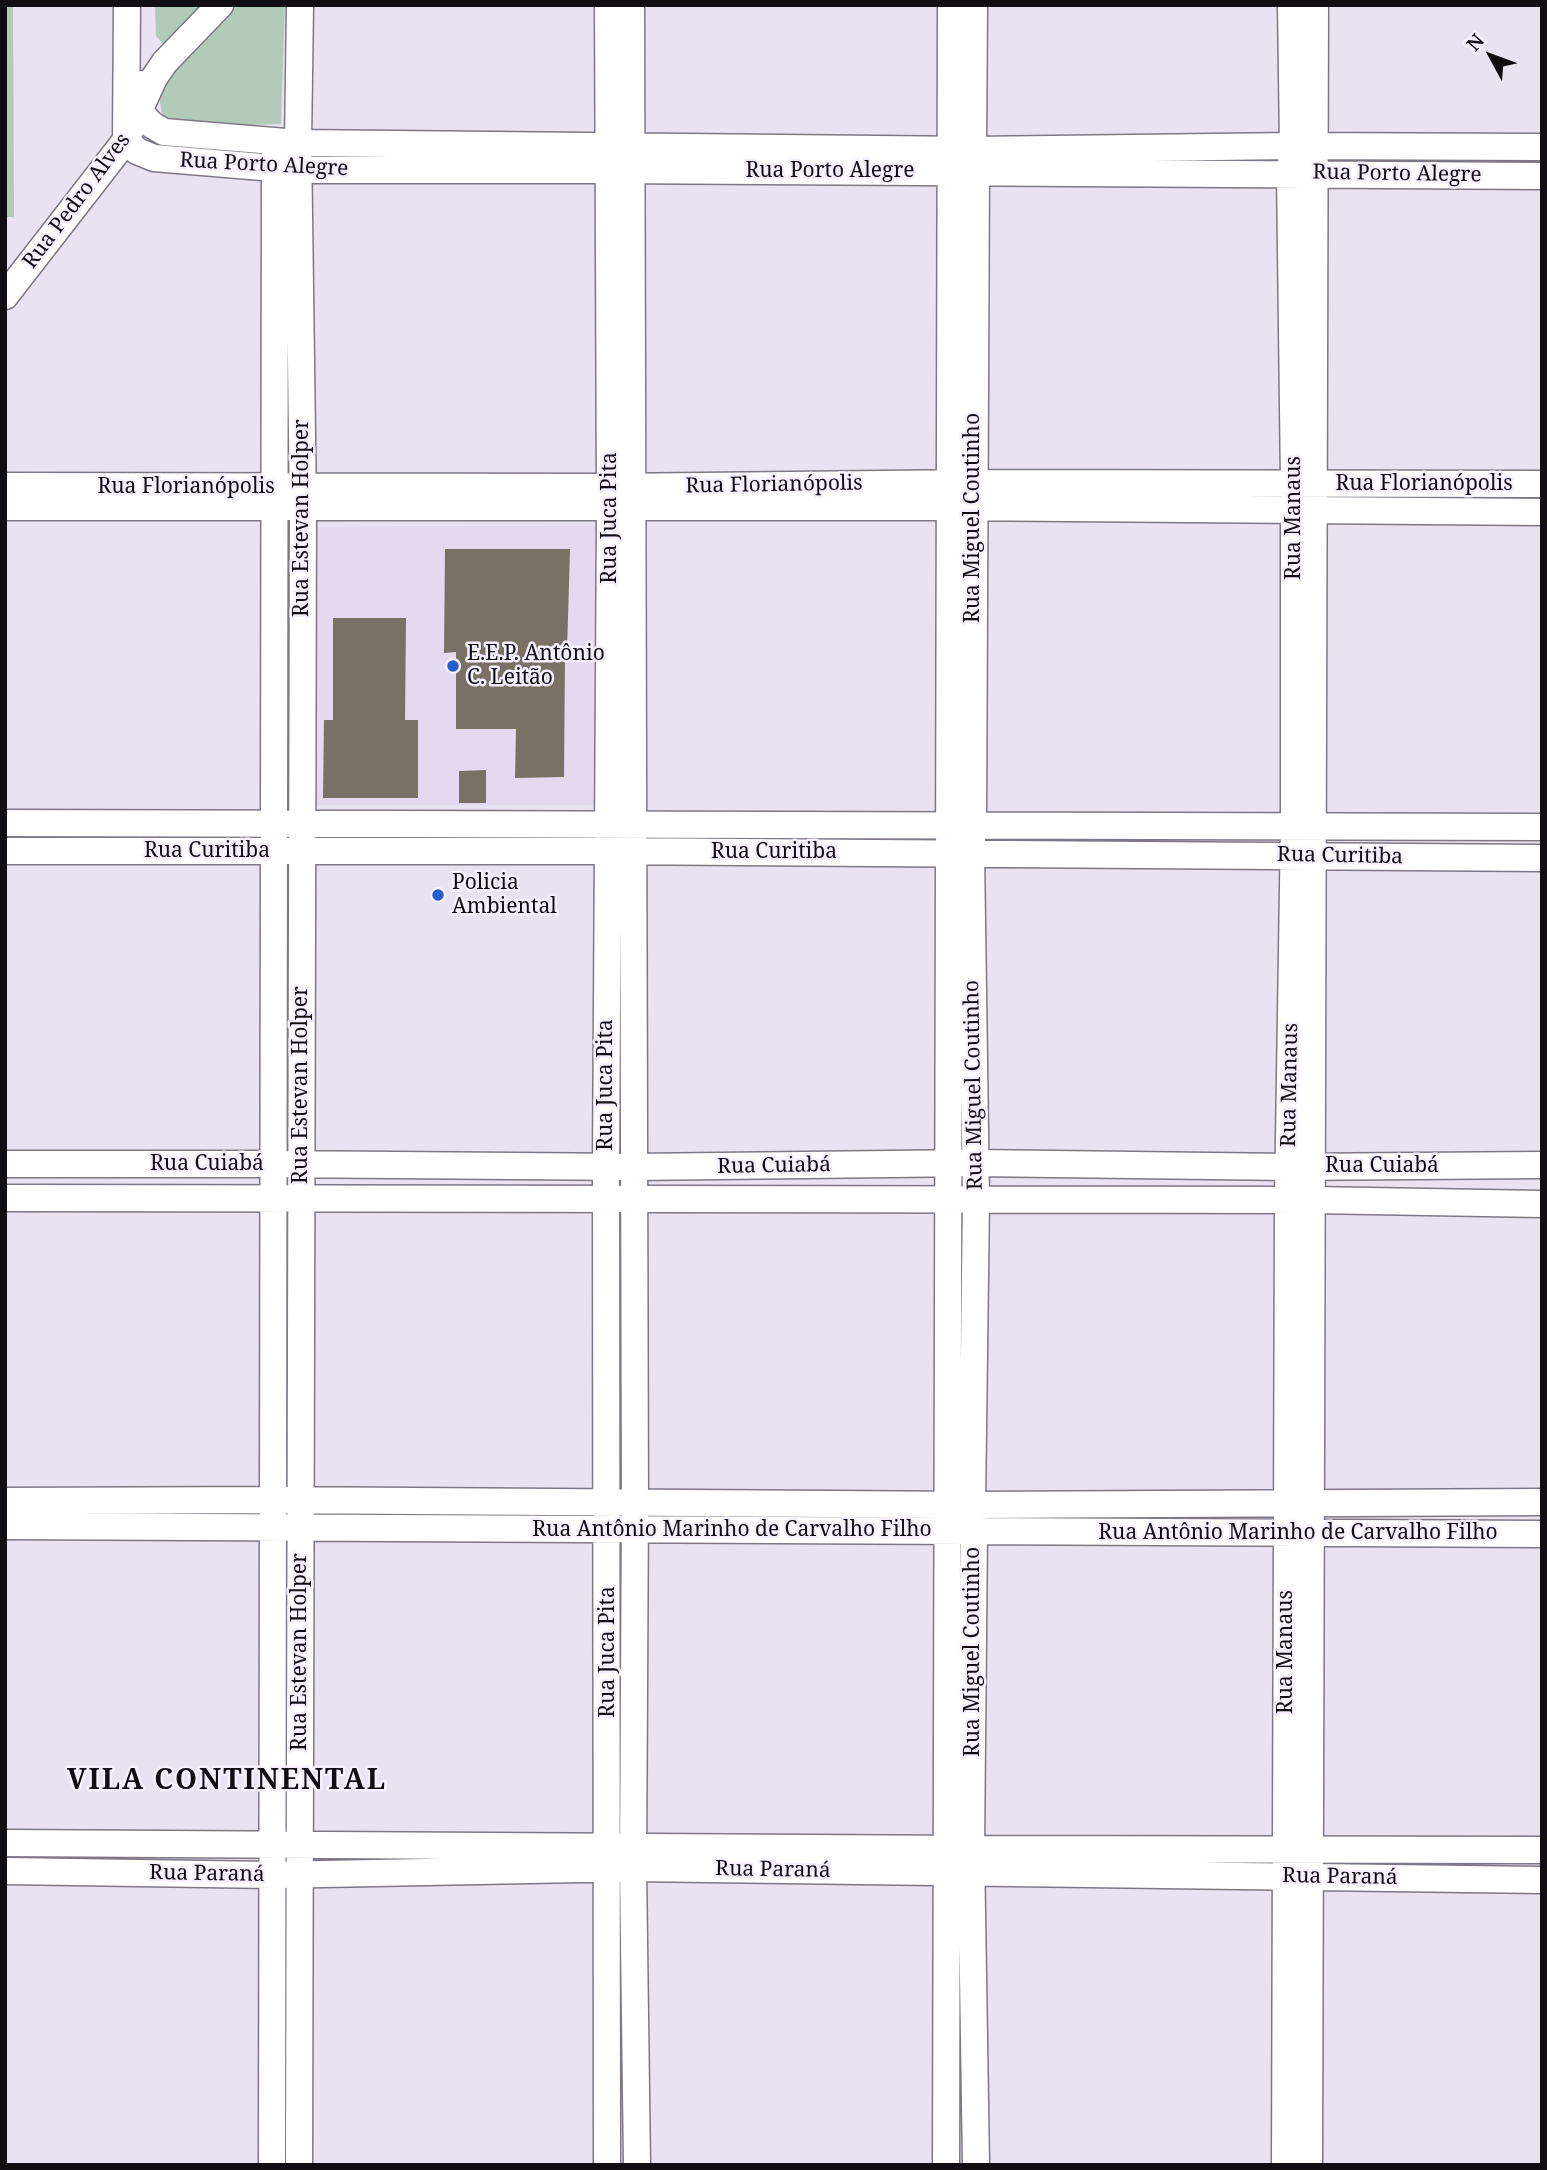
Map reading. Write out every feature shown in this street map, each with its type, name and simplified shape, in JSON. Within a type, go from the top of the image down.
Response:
[{"type":"street","points":[[126,140],[127,5]]},
{"type":"street","points":[[139,111],[142,5]]},
{"type":"street","name":"Rua Pedro Alves","points":[[5,296],[126,140],[154,78],[165,62],[220,5]]},
{"type":"street","name":"Rua Estevan Holper","points":[[299,2165],[303,497],[286,143],[300,5]]},
{"type":"street","name":"Rua Juca Pita","points":[[608,5],[620,159]]},
{"type":"street","name":"Rua Juca Pita","points":[[631,5],[620,159],[620,838],[606,1200],[608,1529],[620,1858],[637,2165]]},
{"type":"street","name":"Rua Miguel Coutinho","points":[[951,5],[963,161]]},
{"type":"street","name":"Rua Miguel Coutinho","points":[[974,5],[963,161],[961,826],[948,1200],[956,1514],[959,1861],[976,2165]]},
{"type":"street","name":"Rua Manaus","points":[[1291,5],[1304,146]]},
{"type":"street","name":"Rua Manaus","points":[[1285,2165],[1297,1876],[1303,856],[1302,173],[1315,5]]},
{"type":"street","name":"Rua Porto Alegre","points":[[139,111],[152,125],[164,132],[286,143],[620,159]]},
{"type":"street","name":"Rua Porto Alegre","points":[[126,140],[137,151],[154,158],[287,170],[620,159],[963,161],[1302,173],[1542,176]]},
{"type":"street","name":"Rua Porto Alegre","points":[[963,161],[1304,146],[1542,148]]},
{"type":"street","name":"Rua Estevan Holper","points":[[272,2165],[275,497],[287,170]]},
{"type":"street","name":"Rua Florianópolis","points":[[1304,497],[1542,484]]},
{"type":"street","name":"Rua Florianópolis","points":[[5,486],[275,497]]},
{"type":"street","name":"Rua Florianópolis","points":[[5,507],[275,497],[962,495],[1304,497],[1542,512]]},
{"type":"street","name":"Rua Curitiba","points":[[5,823],[274,824],[960,853],[1542,858]]},
{"type":"street","name":"Rua Curitiba","points":[[5,851],[302,851],[961,826],[1542,827]]},
{"type":"street","name":"Rua Juca Pita","points":[[607,2165],[635,1516],[634,1167],[620,838]]},
{"type":"street","name":"Rua Miguel Coutinho","points":[[956,1514],[976,1200],[960,853]]},
{"type":"street","name":"Rua Cuiabá","points":[[5,1164],[606,1167],[948,1163],[1542,1165]]},
{"type":"street","name":"Rua Cuiabá","points":[[5,1198],[1300,1200],[1542,1204]]},
{"type":"street","name":"Rua Antônio Marinho de Carvalho Filho","points":[[5,1501],[608,1502],[635,1516]]},
{"type":"street","name":"Rua Antônio Marinho de Carvalho Filho","points":[[5,1526],[608,1529],[635,1516],[956,1514],[1299,1503],[1542,1502]]},
{"type":"street","name":"Rua Miguel Coutinho","points":[[946,2165],[974,1531],[956,1514]]},
{"type":"street","name":"Rua Antônio Marinho de Carvalho Filho","points":[[974,1531],[1542,1534]]},
{"type":"street","name":"Rua Paraná","points":[[5,1843],[299,1845],[620,1858],[959,1861],[1297,1876],[1542,1880]]},
{"type":"street","name":"Rua Paraná","points":[[959,1861],[1297,1849],[1542,1850]]},
{"type":"street","name":"Rua Paraná","points":[[5,1871],[272,1875],[620,1858]]},
{"type":"street","name":"Rua Manaus","points":[[1297,1876],[1309,2165]]},
{"type":"shaded area","name":"E.E.P. Antônio C. Leitão","points":[[595,526],[594,805],[312,805],[313,527]]},
{"type":"green space","points":[[5,5],[13,5],[14,217],[5,217]]},
{"type":"green space","points":[[155,5],[212,5],[167,49],[156,36]]},
{"type":"green space","points":[[236,5],[285,5],[281,124],[164,128],[157,83]]},
{"type":"building","points":[[445,549],[570,549],[565,652],[564,777],[515,778],[516,729],[456,729],[456,652],[444,653]]},
{"type":"building","points":[[333,618],[406,618],[405,720],[418,720],[418,798],[323,798],[324,720],[333,720]]},
{"type":"building","points":[[486,770],[486,803],[459,803],[459,771]]},
{"type":"place","name":"E.E.P. Antônio C. Leitão","points":[[453,666]]},
{"type":"place","name":"Policia Ambiental","points":[[438,895]]},
{"type":"district","name":"VILA CONTINENTAL","points":[[227,1781]]}]
